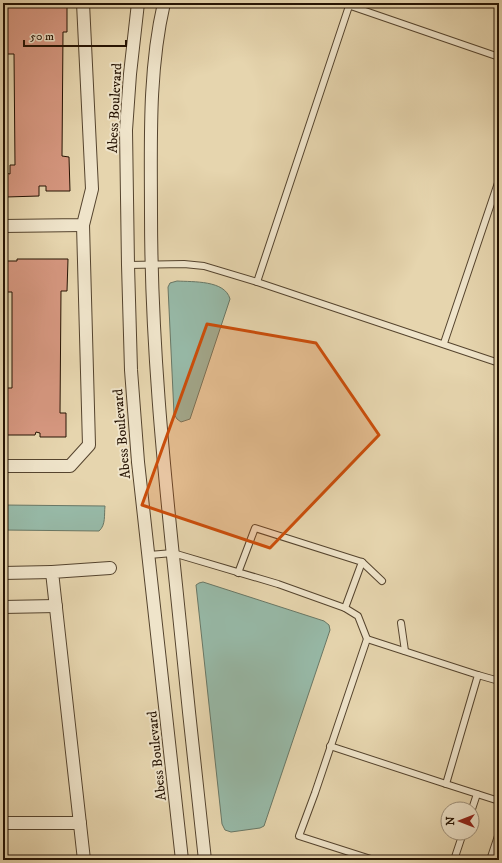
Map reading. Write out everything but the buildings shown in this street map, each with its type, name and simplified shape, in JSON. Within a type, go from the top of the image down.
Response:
[{"type":"street","points":[[3,466],[70,466],[89,445],[83,225],[92,189],[83,3]]},
{"type":"street","name":"Abess Boulevard","points":[[138,3],[130,74],[126,130],[131,370],[138,462],[182,860]]},
{"type":"street","points":[[164,3],[154,66],[151,119],[151,264],[155,357],[161,444],[205,860]]},
{"type":"street","points":[[3,226],[83,225]]},
{"type":"street","points":[[3,573],[52,572],[110,568]]},
{"type":"street","points":[[52,572],[84,860]]},
{"type":"street","points":[[3,607],[56,606]]},
{"type":"street","points":[[3,823],[80,823]]},
{"type":"lane","points":[[342,3],[350,4],[499,57]]},
{"type":"lane","points":[[257,282],[350,4]]},
{"type":"lane","points":[[444,343],[497,194],[499,180]]},
{"type":"lane","points":[[128,265],[184,264],[204,266],[444,343],[499,363]]},
{"type":"lane","points":[[238,572],[255,528],[362,562],[382,581]]},
{"type":"lane","points":[[149,555],[172,553],[238,572],[278,584],[345,608],[358,616],[366,639],[315,793],[299,836],[374,860]]},
{"type":"lane","points":[[345,608],[362,562]]},
{"type":"lane","points":[[401,624],[405,651]]},
{"type":"lane","points":[[366,639],[499,681]]},
{"type":"lane","points":[[446,784],[478,675]]},
{"type":"lane","points":[[330,746],[499,801]]},
{"type":"lane","points":[[475,801],[477,794]]},
{"type":"lane","points":[[490,860],[499,834]]},
{"type":"lane","points":[[454,860],[460,841]]},
{"type":"highlighted area","points":[[207,324],[316,343],[379,435],[270,548],[142,505]]},
{"type":"shaded area","points":[[177,281],[199,282],[215,285],[222,288],[230,299],[190,419],[181,422],[174,414],[168,287],[170,283]]},
{"type":"shaded area","points":[[3,505],[105,506],[103,526],[99,531],[3,530]]},
{"type":"shaded area","points":[[203,582],[324,621],[329,625],[330,630],[264,826],[260,828],[231,832],[225,830],[222,824],[196,585]]}]
